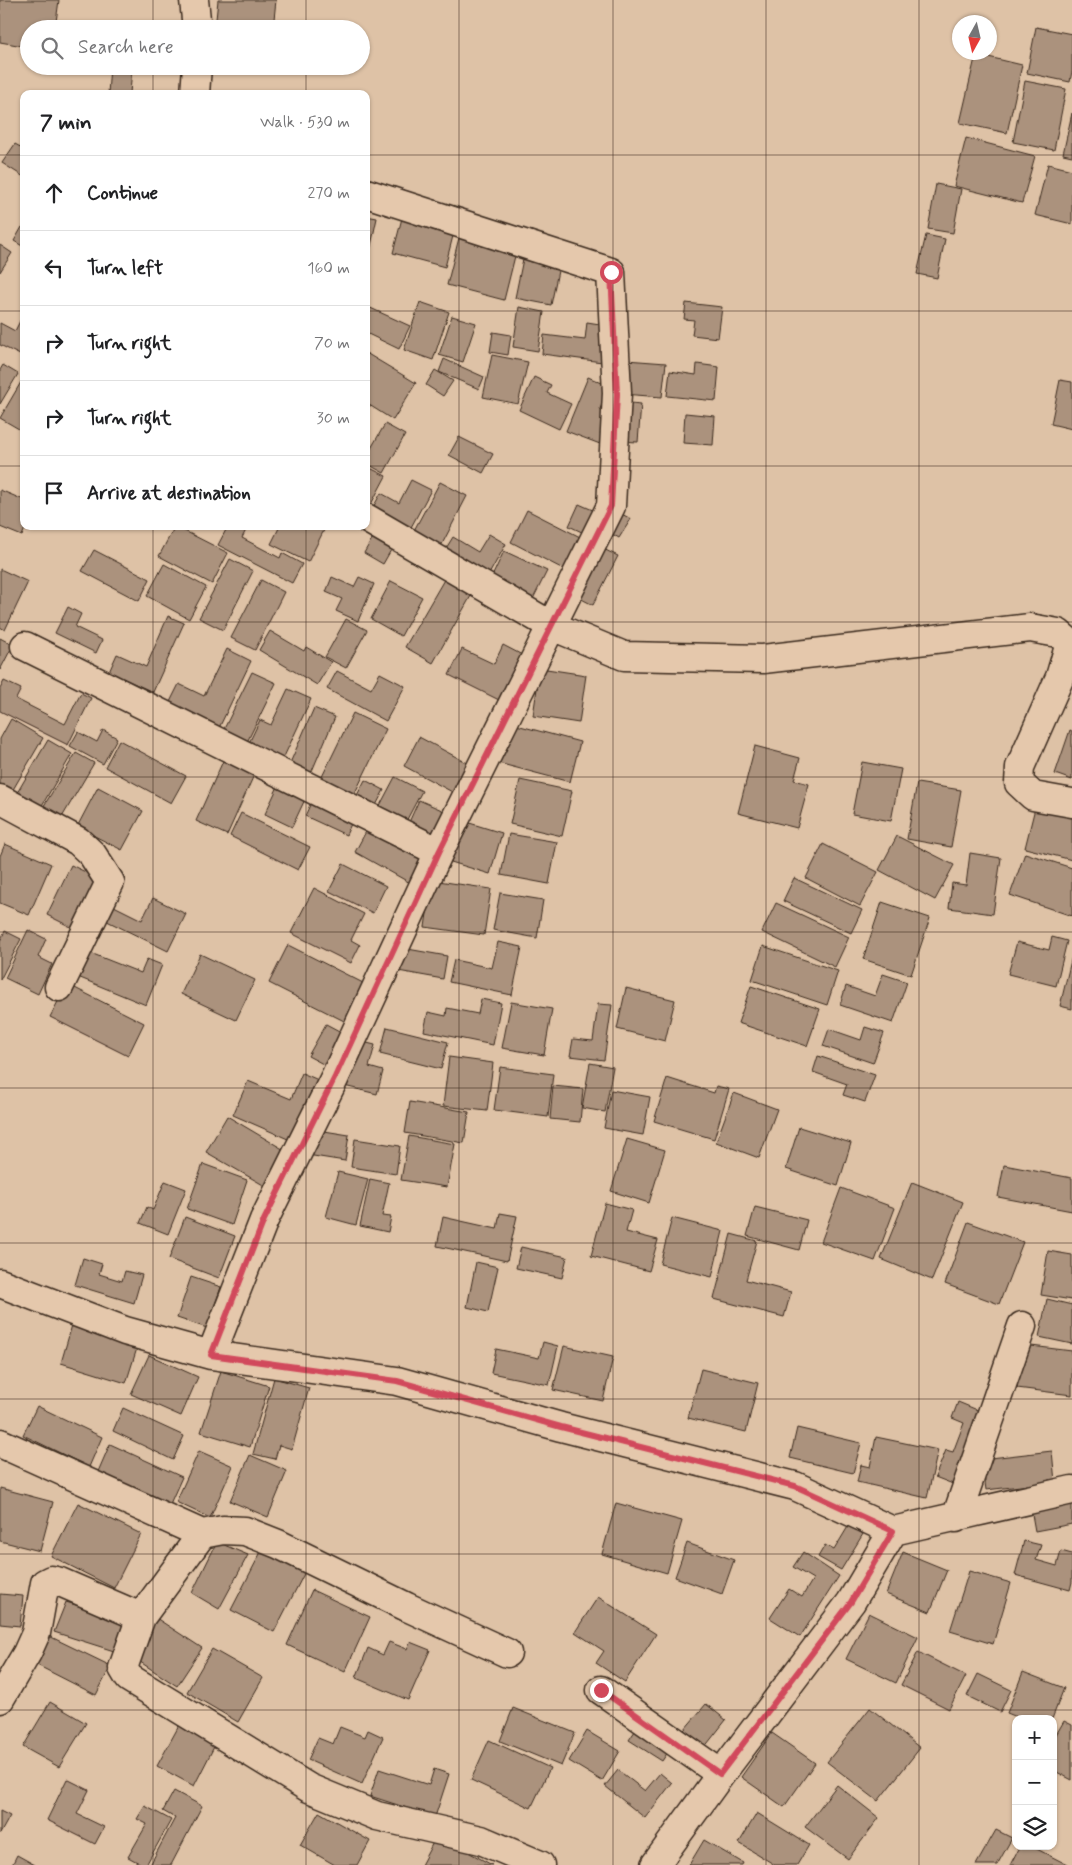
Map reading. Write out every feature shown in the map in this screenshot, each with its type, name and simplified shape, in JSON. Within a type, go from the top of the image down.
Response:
[{"type":"street","points":[[194,0],[196,20]]},
{"type":"street","points":[[195,90],[196,75]]},
{"type":"street","points":[[211,1355],[264,1220],[335,1077],[439,852],[611,506],[617,394],[611,272],[370,194]]},
{"type":"street","points":[[370,520],[552,626],[624,656],[763,659],[1030,628],[1058,633],[1070,642],[1060,677],[1020,767],[1019,783],[1033,796],[1072,803]]},
{"type":"street","points":[[25,646],[439,852]]},
{"type":"street","points":[[0,800],[78,840],[92,854],[110,882],[59,987]]},
{"type":"street","points":[[0,1283],[125,1331],[211,1355],[397,1381],[561,1427],[795,1486],[893,1531],[1072,1490]]},
{"type":"street","points":[[956,1518],[1022,1326]]},
{"type":"street","points":[[0,1443],[202,1534],[223,1530],[245,1531],[278,1544],[407,1607],[508,1653]]},
{"type":"street","points":[[656,1865],[720,1774],[851,1602],[893,1531]]},
{"type":"street","points":[[202,1534],[142,1617],[122,1668],[129,1678],[309,1788],[376,1816],[482,1840],[540,1865]]},
{"type":"street","points":[[0,1699],[27,1653],[36,1633],[45,1583],[51,1580],[60,1582],[142,1617]]},
{"type":"street","points":[[601,1690],[720,1774]]},
{"type":"building","points":[[0,0],[59,0],[56,20],[20,20],[20,45],[0,42]]},
{"type":"building","points":[[218,0],[276,0],[274,20],[216,20]]},
{"type":"building","points":[[1036,27],[1072,34],[1072,71],[1070,82],[1027,73]]},
{"type":"building","points":[[997,59],[1022,65],[1007,133],[960,123],[975,60]]},
{"type":"building","points":[[109,75],[131,75],[130,90],[108,90]]},
{"type":"building","points":[[1025,81],[1066,89],[1054,150],[1013,142]]},
{"type":"building","points":[[1072,113],[1072,156],[1063,154]]},
{"type":"building","points":[[966,138],[1035,156],[1022,203],[954,186]]},
{"type":"building","points":[[15,144],[20,147],[20,174],[2,163]]},
{"type":"building","points":[[1048,164],[1072,170],[1072,224],[1035,215]]},
{"type":"building","points":[[936,184],[961,189],[953,233],[928,229]]},
{"type":"building","points":[[370,217],[377,218],[370,250]]},
{"type":"building","points":[[402,218],[454,232],[445,267],[393,253]]},
{"type":"building","points":[[20,230],[20,245],[14,241]]},
{"type":"building","points":[[461,230],[518,244],[504,300],[447,285]]},
{"type":"building","points":[[926,235],[945,239],[937,278],[917,274]]},
{"type":"building","points":[[0,245],[12,253],[0,272]]},
{"type":"building","points":[[524,254],[560,261],[551,305],[515,298]]},
{"type":"building","points":[[420,302],[449,312],[433,360],[404,350]]},
{"type":"building","points":[[686,303],[722,307],[718,338],[692,335],[694,320],[684,319]]},
{"type":"building","points":[[519,307],[544,312],[538,351],[513,347]]},
{"type":"building","points":[[370,308],[410,326],[399,349],[370,335]]},
{"type":"building","points":[[452,316],[476,323],[463,362],[439,355]]},
{"type":"building","points":[[20,321],[20,355],[0,345],[0,323],[15,331]]},
{"type":"building","points":[[587,322],[606,325],[602,362],[542,354],[544,335],[585,340]]},
{"type":"building","points":[[493,332],[511,335],[508,355],[490,352]]},
{"type":"building","points":[[370,355],[416,383],[393,420],[370,406]]},
{"type":"building","points":[[492,355],[528,362],[518,404],[483,397]]},
{"type":"building","points":[[444,359],[484,377],[479,389],[439,372]]},
{"type":"building","points":[[626,360],[666,363],[662,397],[623,394]]},
{"type":"building","points":[[697,364],[719,367],[716,401],[667,396],[670,371],[696,375]]},
{"type":"building","points":[[3,365],[18,374],[0,404],[0,370]]},
{"type":"building","points":[[435,370],[453,381],[443,396],[426,385]]},
{"type":"building","points":[[534,377],[551,385],[547,393],[571,404],[559,429],[519,410]]},
{"type":"building","points":[[588,377],[609,386],[600,409],[612,413],[600,444],[566,431]]},
{"type":"building","points":[[1060,380],[1072,382],[1072,429],[1051,424]]},
{"type":"building","points":[[20,384],[20,430],[0,418]]},
{"type":"building","points":[[621,402],[641,404],[638,442],[618,441]]},
{"type":"building","points":[[685,413],[715,416],[713,445],[683,443]]},
{"type":"building","points":[[385,424],[405,435],[384,473],[370,465],[370,450]]},
{"type":"building","points":[[459,437],[493,454],[483,473],[449,455]]},
{"type":"building","points":[[370,468],[386,476],[370,506]]},
{"type":"building","points":[[411,480],[431,490],[409,531],[371,511],[381,493],[399,503]]},
{"type":"building","points":[[440,482],[467,496],[439,550],[411,536]]},
{"type":"building","points":[[0,490],[20,498],[20,530],[24,530],[22,536],[0,527]]},
{"type":"building","points":[[579,504],[595,511],[584,533],[569,526]]},
{"type":"building","points":[[527,510],[586,540],[569,572],[511,542]]},
{"type":"building","points":[[618,512],[631,519],[619,538],[607,531]]},
{"type":"building","points":[[173,530],[183,530],[228,553],[212,584],[159,556]]},
{"type":"building","points":[[226,530],[246,530],[242,538],[280,558],[282,553],[302,564],[292,583],[218,545]]},
{"type":"building","points":[[278,530],[324,530],[308,562],[271,544]]},
{"type":"building","points":[[376,532],[395,543],[383,564],[364,553]]},
{"type":"building","points":[[489,534],[506,544],[488,576],[445,550],[453,537],[478,552]]},
{"type":"building","points":[[595,545],[618,556],[593,605],[570,593]]},
{"type":"building","points":[[94,550],[150,579],[139,601],[82,571]]},
{"type":"building","points":[[504,551],[547,571],[532,601],[490,581]]},
{"type":"building","points":[[230,559],[253,571],[223,630],[199,618]]},
{"type":"building","points":[[164,564],[206,587],[189,619],[147,596]]},
{"type":"building","points":[[0,569],[28,582],[5,630],[0,627]]},
{"type":"building","points":[[449,571],[476,587],[433,663],[405,647]]},
{"type":"building","points":[[332,577],[354,587],[359,577],[374,584],[358,621],[336,611],[342,599],[326,592]]},
{"type":"building","points":[[261,580],[284,592],[255,650],[231,638]]},
{"type":"building","points":[[391,581],[422,597],[401,636],[371,619]]},
{"type":"building","points":[[68,607],[81,614],[75,627],[102,640],[96,653],[55,633]]},
{"type":"building","points":[[168,616],[184,623],[153,692],[109,672],[117,654],[146,667]]},
{"type":"building","points":[[346,619],[367,630],[346,668],[325,657]]},
{"type":"building","points":[[270,631],[304,651],[306,647],[331,662],[317,685],[259,650]]},
{"type":"building","points":[[0,638],[13,645],[0,670]]},
{"type":"building","points":[[503,645],[526,657],[503,702],[449,675],[462,649],[494,664]]},
{"type":"building","points":[[227,649],[251,661],[219,728],[169,704],[179,684],[204,696]]},
{"type":"building","points":[[540,668],[586,675],[579,723],[533,716]]},
{"type":"building","points":[[337,671],[371,689],[380,673],[405,686],[386,721],[327,689]]},
{"type":"building","points":[[252,672],[276,683],[247,742],[223,731]]},
{"type":"building","points":[[4,681],[21,689],[16,699],[65,724],[81,693],[91,698],[68,745],[0,711],[0,689]]},
{"type":"building","points":[[288,689],[311,699],[282,761],[248,745],[260,720],[271,725]]},
{"type":"building","points":[[314,708],[335,717],[309,778],[287,770]]},
{"type":"building","points":[[353,713],[386,729],[351,801],[318,785]]},
{"type":"building","points":[[11,719],[43,738],[11,793],[0,786],[0,739]]},
{"type":"building","points":[[509,723],[580,742],[570,782],[498,763]]},
{"type":"building","points":[[103,730],[117,738],[103,764],[70,746],[78,732],[97,742]]},
{"type":"building","points":[[1070,730],[1072,731],[1072,780],[1055,774]]},
{"type":"building","points":[[419,737],[471,765],[456,794],[404,766]]},
{"type":"building","points":[[48,740],[72,754],[41,807],[17,793]]},
{"type":"building","points":[[119,740],[186,776],[171,803],[105,767]]},
{"type":"building","points":[[755,746],[800,758],[794,780],[809,784],[797,828],[738,813]]},
{"type":"building","points":[[76,753],[94,763],[61,819],[42,809]]},
{"type":"building","points":[[223,761],[254,775],[227,835],[196,821]]},
{"type":"building","points":[[862,762],[901,769],[891,821],[852,814]]},
{"type":"building","points":[[395,777],[422,791],[403,827],[376,813]]},
{"type":"building","points":[[281,780],[308,793],[292,827],[265,814]]},
{"type":"building","points":[[365,780],[384,790],[373,811],[354,801]]},
{"type":"building","points":[[520,780],[572,791],[562,836],[510,824]]},
{"type":"building","points":[[917,783],[961,790],[951,847],[907,839]]},
{"type":"building","points":[[98,787],[143,811],[122,850],[77,827]]},
{"type":"building","points":[[314,796],[355,815],[346,835],[305,816]]},
{"type":"building","points":[[419,800],[451,814],[437,845],[405,831]]},
{"type":"building","points":[[1037,800],[1072,809],[1072,860],[1025,848]]},
{"type":"building","points":[[241,813],[310,847],[298,870],[230,836]]},
{"type":"building","points":[[463,821],[502,833],[490,874],[451,862]]},
{"type":"building","points":[[370,824],[428,856],[412,884],[355,852]]},
{"type":"building","points":[[509,834],[557,842],[549,884],[501,875]]},
{"type":"building","points":[[897,836],[954,865],[935,900],[879,870]]},
{"type":"building","points":[[5,844],[51,864],[29,915],[0,903],[0,856]]},
{"type":"building","points":[[823,844],[878,872],[860,906],[806,878]]},
{"type":"building","points":[[970,853],[1001,858],[993,914],[949,908],[952,883],[966,885]]},
{"type":"building","points":[[1025,853],[1072,868],[1072,916],[1010,895]]},
{"type":"building","points":[[343,864],[386,886],[373,913],[329,891]]},
{"type":"building","points":[[71,865],[106,882],[81,932],[47,915]]},
{"type":"building","points":[[794,878],[862,910],[851,933],[783,901]]},
{"type":"building","points":[[432,880],[491,889],[484,935],[425,927]]},
{"type":"building","points":[[314,888],[364,914],[351,940],[360,945],[351,963],[291,933]]},
{"type":"building","points":[[500,893],[543,900],[537,938],[493,930]]},
{"type":"building","points":[[153,898],[186,914],[168,951],[103,919],[110,904],[142,920]]},
{"type":"building","points":[[882,902],[930,918],[911,975],[863,959]]},
{"type":"building","points":[[776,903],[849,937],[835,967],[762,932]]},
{"type":"building","points":[[28,930],[46,939],[38,957],[52,964],[38,994],[5,978]]},
{"type":"building","points":[[5,931],[21,939],[0,980],[0,941]]},
{"type":"building","points":[[1052,937],[1067,941],[1056,986],[1008,974],[1017,942],[1049,950]]},
{"type":"building","points":[[498,942],[522,947],[512,995],[449,982],[454,960],[492,968]]},
{"type":"building","points":[[288,945],[369,986],[350,1024],[269,983]]},
{"type":"building","points":[[763,946],[838,971],[827,1005],[752,980]]},
{"type":"building","points":[[402,948],[447,956],[443,979],[398,971]]},
{"type":"building","points":[[83,950],[141,973],[147,959],[162,965],[146,1005],[73,975]]},
{"type":"building","points":[[200,954],[255,980],[236,1020],[181,994]]},
{"type":"building","points":[[1072,956],[1072,1009],[1060,1006]]},
{"type":"building","points":[[883,974],[907,982],[893,1023],[840,1005],[846,986],[875,996]]},
{"type":"building","points":[[67,984],[144,1023],[128,1056],[50,1017]]},
{"type":"building","points":[[751,986],[820,1009],[807,1046],[738,1023]]},
{"type":"building","points":[[626,988],[675,1000],[665,1041],[617,1029]]},
{"type":"building","points":[[481,999],[501,1003],[493,1045],[424,1031],[428,1012],[446,1016],[447,1008],[478,1014]]},
{"type":"building","points":[[511,1002],[552,1009],[544,1055],[502,1048]]},
{"type":"building","points":[[598,1004],[612,1005],[604,1060],[570,1056],[573,1039],[593,1041]]},
{"type":"building","points":[[326,1024],[343,1033],[325,1065],[308,1056]]},
{"type":"building","points":[[387,1027],[448,1042],[441,1069],[380,1054]]},
{"type":"building","points":[[865,1027],[884,1033],[873,1063],[823,1046],[829,1029],[861,1040]]},
{"type":"building","points":[[355,1040],[375,1045],[369,1067],[383,1071],[377,1094],[344,1086]]},
{"type":"building","points":[[818,1056],[875,1075],[865,1102],[843,1095],[847,1084],[813,1072]]},
{"type":"building","points":[[449,1057],[493,1063],[487,1111],[443,1106]]},
{"type":"building","points":[[590,1063],[613,1067],[605,1112],[582,1108]]},
{"type":"building","points":[[500,1067],[553,1074],[548,1117],[494,1110]]},
{"type":"building","points":[[302,1073],[323,1082],[297,1143],[233,1115],[248,1081],[291,1099]]},
{"type":"building","points":[[667,1078],[714,1093],[716,1086],[729,1089],[714,1139],[654,1121]]},
{"type":"building","points":[[553,1086],[583,1089],[580,1122],[550,1119]]},
{"type":"building","points":[[611,1090],[650,1097],[643,1135],[604,1128]]},
{"type":"building","points":[[734,1093],[777,1109],[759,1158],[716,1142]]},
{"type":"building","points":[[410,1102],[469,1112],[464,1143],[405,1133]]},
{"type":"building","points":[[227,1116],[286,1151],[265,1186],[206,1152]]},
{"type":"building","points":[[799,1127],[851,1143],[838,1186],[786,1169]]},
{"type":"building","points":[[312,1129],[349,1135],[345,1161],[307,1155]]},
{"type":"building","points":[[409,1136],[455,1144],[447,1187],[401,1180]]},
{"type":"building","points":[[355,1139],[400,1146],[396,1174],[351,1167]]},
{"type":"building","points":[[627,1139],[665,1150],[649,1203],[611,1191]]},
{"type":"building","points":[[203,1164],[247,1180],[232,1225],[187,1209]]},
{"type":"building","points":[[1004,1165],[1072,1178],[1072,1211],[998,1197]]},
{"type":"building","points":[[338,1172],[368,1179],[356,1225],[326,1217]]},
{"type":"building","points":[[370,1179],[389,1183],[382,1216],[391,1217],[388,1232],[360,1226]]},
{"type":"building","points":[[165,1181],[186,1189],[168,1234],[140,1223],[147,1207],[153,1210]]},
{"type":"building","points":[[912,1182],[963,1202],[932,1280],[881,1259]]},
{"type":"building","points":[[841,1188],[895,1208],[875,1261],[821,1242]]},
{"type":"building","points":[[605,1203],[632,1210],[626,1232],[658,1240],[649,1271],[591,1256]]},
{"type":"building","points":[[755,1207],[807,1220],[799,1250],[747,1236]]},
{"type":"building","points":[[500,1213],[517,1216],[507,1261],[437,1246],[443,1217],[497,1229]]},
{"type":"building","points":[[185,1217],[235,1236],[219,1278],[169,1259]]},
{"type":"building","points":[[672,1218],[723,1231],[712,1277],[660,1264]]},
{"type":"building","points":[[968,1222],[1023,1242],[999,1304],[945,1284]]},
{"type":"building","points":[[731,1234],[757,1241],[746,1280],[791,1292],[784,1317],[714,1299]]},
{"type":"building","points":[[521,1247],[567,1257],[562,1278],[516,1268]]},
{"type":"building","points":[[1048,1251],[1072,1255],[1072,1300],[1041,1295]]},
{"type":"building","points":[[83,1258],[102,1264],[99,1274],[122,1281],[125,1271],[142,1275],[134,1303],[75,1285]]},
{"type":"building","points":[[476,1262],[498,1267],[488,1312],[467,1307]]},
{"type":"building","points":[[191,1277],[221,1287],[207,1328],[177,1318]]},
{"type":"building","points":[[1047,1299],[1072,1305],[1072,1344],[1039,1337]]},
{"type":"building","points":[[72,1325],[138,1345],[126,1383],[61,1363]]},
{"type":"building","points":[[543,1342],[558,1346],[549,1385],[491,1373],[496,1349],[539,1358]]},
{"type":"building","points":[[1023,1345],[1072,1351],[1072,1395],[1017,1388]]},
{"type":"building","points":[[564,1346],[613,1357],[603,1401],[553,1390]]},
{"type":"building","points":[[149,1355],[198,1377],[181,1416],[131,1394]]},
{"type":"building","points":[[701,1369],[758,1383],[746,1432],[688,1418]]},
{"type":"building","points":[[221,1371],[269,1386],[250,1447],[201,1432]]},
{"type":"building","points":[[274,1378],[309,1388],[292,1449],[279,1445],[275,1459],[253,1454]]},
{"type":"building","points":[[958,1402],[987,1414],[958,1486],[935,1477],[946,1450],[953,1452],[964,1423],[952,1418]]},
{"type":"building","points":[[37,1406],[102,1437],[89,1467],[23,1435]]},
{"type":"building","points":[[123,1408],[184,1436],[173,1460],[113,1431]]},
{"type":"building","points":[[797,1428],[861,1443],[853,1473],[790,1458]]},
{"type":"building","points":[[876,1437],[938,1450],[927,1498],[857,1482],[861,1465],[870,1467]]},
{"type":"building","points":[[110,1444],[182,1477],[169,1506],[97,1474]]},
{"type":"building","points":[[199,1451],[233,1466],[210,1518],[176,1502]]},
{"type":"building","points":[[1052,1451],[1055,1482],[986,1490],[982,1459]]},
{"type":"building","points":[[250,1455],[287,1471],[268,1517],[230,1501]]},
{"type":"building","points":[[0,1488],[53,1502],[40,1551],[0,1541]]},
{"type":"building","points":[[1072,1502],[1072,1524],[1035,1531],[1031,1509]]},
{"type":"building","points":[[78,1503],[141,1534],[114,1588],[51,1556]]},
{"type":"building","points":[[616,1503],[682,1521],[667,1573],[602,1554]]},
{"type":"building","points":[[849,1525],[863,1534],[841,1570],[818,1557],[825,1545],[834,1550]]},
{"type":"building","points":[[1024,1541],[1041,1545],[1036,1560],[1057,1566],[1061,1551],[1072,1554],[1072,1582],[1070,1590],[1015,1575]]},
{"type":"building","points":[[217,1542],[248,1555],[219,1609],[192,1593]]},
{"type":"building","points":[[687,1543],[734,1560],[722,1594],[675,1577]]},
{"type":"building","points":[[263,1548],[306,1570],[274,1632],[231,1610]]},
{"type":"building","points":[[803,1552],[839,1576],[800,1637],[770,1618],[789,1589],[802,1597],[813,1579],[793,1567]]},
{"type":"building","points":[[903,1552],[947,1570],[930,1612],[886,1594]]},
{"type":"building","points":[[969,1571],[1011,1583],[993,1644],[950,1631]]},
{"type":"building","points":[[312,1590],[370,1617],[345,1672],[287,1645]]},
{"type":"building","points":[[0,1594],[23,1596],[20,1626],[0,1624]]},
{"type":"building","points":[[598,1597],[656,1634],[625,1682],[596,1663],[604,1651],[575,1632]]},
{"type":"building","points":[[66,1602],[126,1620],[114,1651],[54,1632]]},
{"type":"building","points":[[869,1613],[918,1637],[896,1683],[846,1659]]},
{"type":"building","points":[[156,1618],[202,1648],[177,1686],[131,1656]]},
{"type":"building","points":[[47,1635],[111,1666],[96,1695],[33,1663]]},
{"type":"building","points":[[389,1642],[407,1649],[410,1642],[430,1650],[408,1700],[356,1678],[368,1648],[383,1655]]},
{"type":"building","points":[[212,1649],[263,1678],[238,1722],[187,1692]]},
{"type":"building","points":[[918,1652],[966,1676],[949,1709],[901,1685]]},
{"type":"building","points":[[1023,1672],[1064,1688],[1054,1715],[1012,1715],[1007,1713]]},
{"type":"building","points":[[978,1674],[1011,1690],[1000,1712],[967,1696]]},
{"type":"building","points":[[50,1702],[86,1723],[59,1767],[23,1747]]},
{"type":"building","points":[[706,1704],[726,1720],[700,1753],[679,1736]]},
{"type":"building","points":[[513,1708],[575,1733],[561,1766],[500,1741]]},
{"type":"building","points":[[870,1708],[920,1748],[878,1801],[827,1762]]},
{"type":"building","points":[[1064,1721],[1072,1725],[1072,1780],[1057,1772],[1057,1733]]},
{"type":"building","points":[[181,1722],[217,1741],[194,1786],[157,1766]]},
{"type":"building","points":[[639,1725],[672,1746],[662,1761],[629,1740]]},
{"type":"building","points":[[340,1727],[365,1737],[368,1730],[383,1737],[362,1784],[308,1760],[318,1738],[333,1744]]},
{"type":"building","points":[[587,1731],[620,1751],[602,1781],[569,1761]]},
{"type":"building","points":[[772,1733],[815,1763],[784,1807],[741,1777]]},
{"type":"building","points":[[489,1740],[550,1768],[531,1808],[471,1780]]},
{"type":"building","points":[[379,1769],[429,1785],[434,1769],[449,1774],[435,1817],[370,1796]]},
{"type":"building","points":[[618,1770],[645,1791],[660,1773],[672,1783],[645,1818],[605,1786]]},
{"type":"building","points":[[67,1779],[89,1790],[77,1814],[104,1827],[95,1844],[47,1820]]},
{"type":"building","points":[[837,1785],[879,1818],[848,1859],[805,1827]]},
{"type":"building","points":[[174,1791],[202,1806],[171,1865],[150,1865],[175,1818],[163,1811]]},
{"type":"building","points":[[145,1806],[171,1820],[146,1865],[143,1865],[128,1857],[147,1824],[137,1819]]},
{"type":"building","points":[[0,1811],[10,1816],[0,1834]]},
{"type":"building","points":[[319,1812],[370,1841],[357,1865],[335,1865],[300,1845]]},
{"type":"building","points":[[757,1813],[809,1845],[797,1865],[775,1865],[739,1843]]},
{"type":"building","points":[[996,1830],[1012,1838],[997,1865],[976,1865]]},
{"type":"building","points":[[437,1835],[492,1865],[421,1865]]},
{"type":"building","points":[[704,1840],[743,1863],[742,1865],[689,1865]]},
{"type":"building","points":[[1018,1850],[1039,1850],[1068,1865],[1010,1865]]},
{"type":"building","points":[[17,1855],[35,1865],[12,1865]]},
{"type":"route","points":[[601,1690],[720,1774],[851,1602],[893,1531],[795,1486],[561,1427],[397,1381],[211,1355],[264,1220],[335,1077],[439,852],[611,506],[617,394],[611,272]]}]
